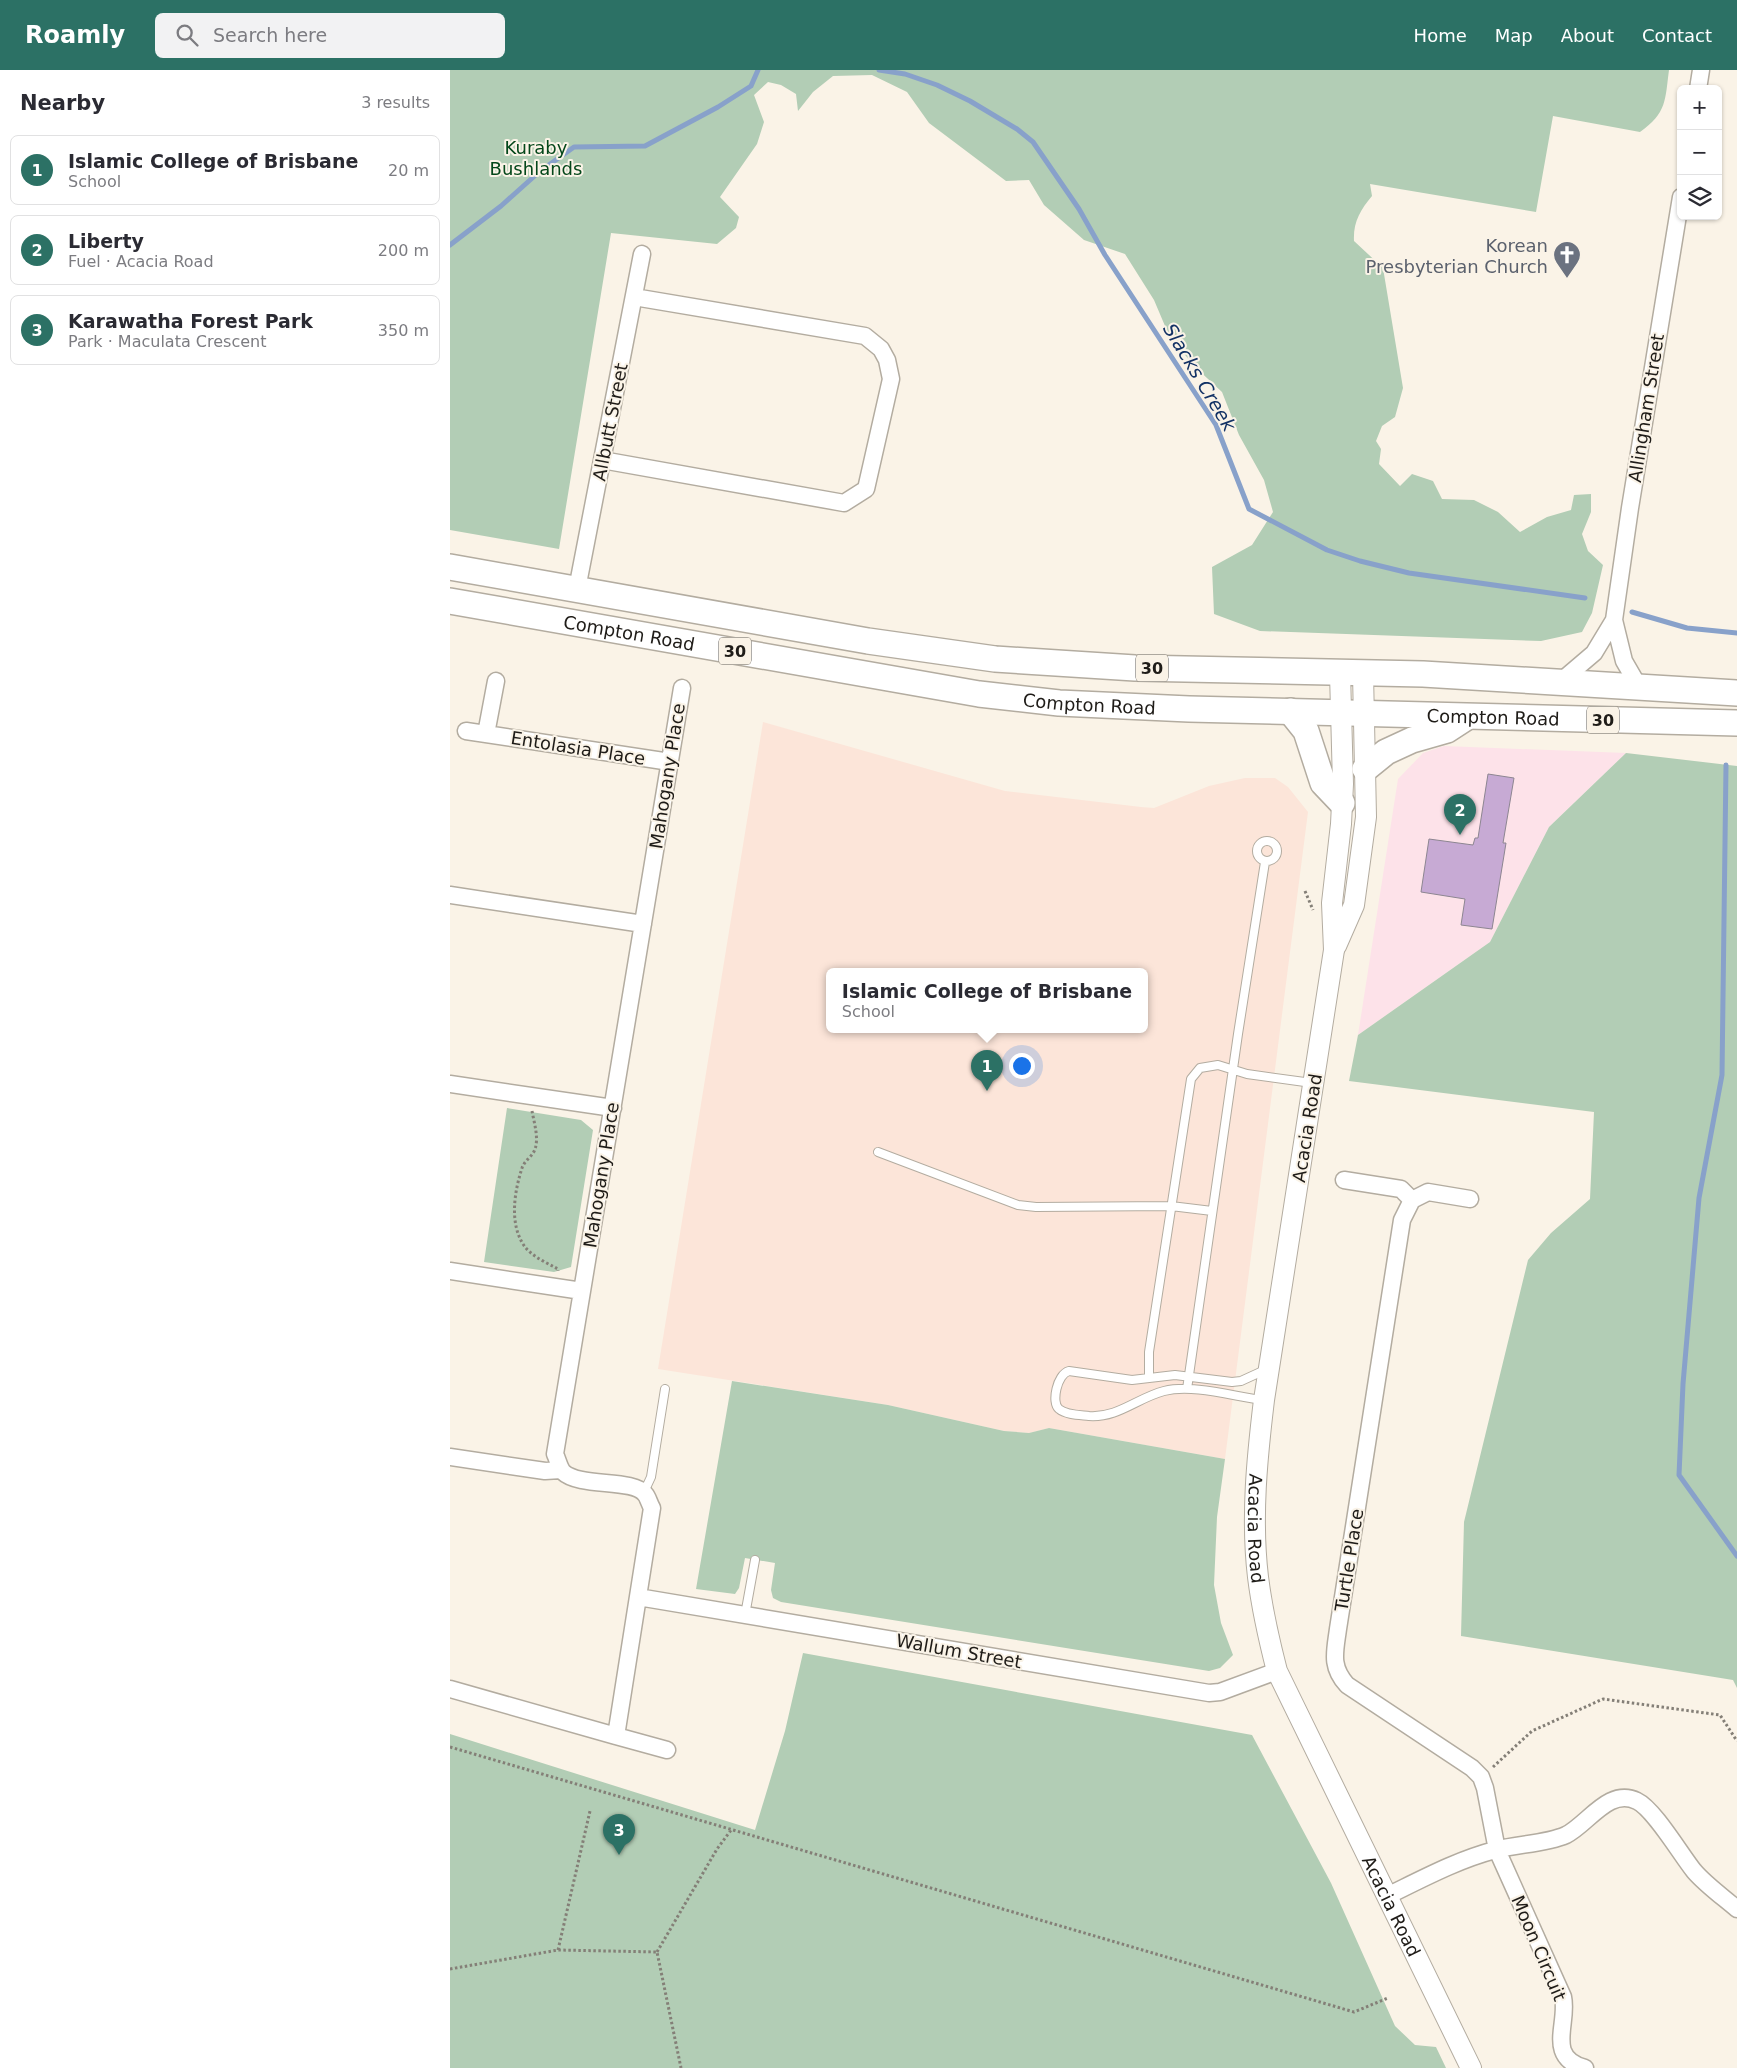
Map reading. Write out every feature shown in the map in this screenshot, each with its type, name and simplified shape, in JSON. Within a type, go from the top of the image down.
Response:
[{"type":"main road","name":"Compton Road","points":[[450,567],[868,642],[988,659],[1135,668],[1352,673],[1560,682],[1737,693]]},
{"type":"main road","name":"Compton Road","points":[[450,601],[979,694],[1102,706],[1737,723]]},
{"type":"main road","points":[[1290,712],[1304,726],[1323,783],[1342,802]]},
{"type":"main road","points":[[1365,769],[1386,752],[1412,740],[1447,730],[1469,716]]},
{"type":"street","points":[[1699,85],[1701,70]]},
{"type":"street","name":"Allingham Street","points":[[1639,687],[1624,660],[1614,620],[1631,499],[1677,220]]},
{"type":"street","name":"Allbutt Street","points":[[578,589],[642,254]]},
{"type":"street","points":[[602,460],[844,503],[866,489],[891,379],[888,360],[881,349],[865,336],[634,297]]},
{"type":"street","name":"Allingham Street","points":[[1560,682],[1594,653],[1614,620]]},
{"type":"street","name":"Acacia Road","points":[[1352,673],[1352,713],[1332,903],[1334,950],[1264,1400],[1256,1478],[1258,1576],[1266,1626],[1277,1671],[1471,2068]]},
{"type":"street","name":"Entolasia Place","points":[[486,734],[496,681]]},
{"type":"street","name":"Mahogany Place","points":[[561,1470],[555,1454],[682,688]]},
{"type":"street","name":"Acacia Road","points":[[1334,950],[1354,905],[1366,817],[1365,769],[1352,713]]},
{"type":"street","name":"Entolasia Place","points":[[466,731],[670,762]]},
{"type":"street","points":[[450,895],[643,924]]},
{"type":"street","points":[[450,1084],[612,1108]]},
{"type":"street","points":[[1344,1180],[1401,1189],[1412,1200],[1428,1192],[1470,1199]]},
{"type":"street","name":"Turtle Place","points":[[1412,1200],[1402,1220],[1334,1654],[1335,1667],[1339,1676],[1347,1685],[1472,1768],[1481,1777]]},
{"type":"street","points":[[450,1271],[582,1290]]},
{"type":"street","points":[[450,1457],[545,1471],[561,1470],[581,1479],[633,1487],[644,1492],[652,1508],[616,1736]]},
{"type":"street","name":"Wallum Street","points":[[638,1598],[1209,1692],[1220,1692],[1277,1671]]},
{"type":"street","points":[[450,1689],[667,1750]]},
{"type":"street","points":[[1481,1777],[1485,1788],[1497,1850]]},
{"type":"street","points":[[1387,1896],[1473,1856],[1562,1837],[1572,1832],[1606,1803],[1624,1797],[1639,1802],[1649,1812],[1696,1873],[1737,1909]]},
{"type":"street","name":"Moon Circuit","points":[[1497,1850],[1563,1997],[1565,2004],[1561,2033],[1562,2051],[1567,2058],[1585,2068]]},
{"type":"lane","points":[[1187,1389],[1264,862]]},
{"type":"lane","points":[[1149,1378],[1149,1352],[1191,1079],[1195,1072],[1205,1067],[1218,1065],[1247,1074],[1314,1083]]},
{"type":"lane","points":[[878,1152],[1018,1205],[1036,1207],[1171,1206],[1212,1211]]},
{"type":"lane","points":[[1264,1400],[1187,1389],[1164,1392],[1122,1410],[1105,1415],[1078,1414],[1063,1411],[1056,1406],[1059,1379],[1065,1372],[1074,1371],[1132,1380],[1175,1375],[1232,1382],[1241,1381],[1268,1369]]},
{"type":"lane","points":[[644,1492],[651,1477],[665,1389]]},
{"type":"lane","points":[[746,1616],[756,1560]]},
{"type":"path","points":[[528,1095],[536,1132],[535,1150],[522,1166],[514,1215],[517,1230],[526,1248],[544,1262],[558,1269],[555,1287]]},
{"type":"path","points":[[1481,1777],[1532,1731],[1603,1699],[1720,1715],[1737,1741]]},
{"type":"path","points":[[450,1747],[1354,2012],[1388,1998]]},
{"type":"path","points":[[558,1950],[590,1811]]},
{"type":"path","points":[[681,2068],[657,1952],[717,1848],[731,1830]]},
{"type":"path","points":[[450,1969],[558,1950],[657,1952]]},
{"type":"shaded area","points":[[763,722],[1005,791],[1141,807],[1154,808],[1209,786],[1245,778],[1275,778],[1288,787],[1308,812],[1225,1459],[1049,1428],[1029,1433],[1004,1431],[888,1405],[658,1369]]},
{"type":"shaded area","points":[[1444,746],[1626,753],[1549,827],[1490,942],[1358,1035],[1398,779],[1423,753]]},
{"type":"green space","name":"Kuraby Bushlands","points":[[450,70],[1669,70],[1665,98],[1660,112],[1640,132],[1553,116],[1536,212],[1370,184],[1372,196],[1364,206],[1355,228],[1354,241],[1383,268],[1403,388],[1395,417],[1382,426],[1376,441],[1381,449],[1379,464],[1400,486],[1412,474],[1433,481],[1442,499],[1474,500],[1498,512],[1520,532],[1547,517],[1571,510],[1574,495],[1591,494],[1591,512],[1582,534],[1588,551],[1603,565],[1592,613],[1582,632],[1541,641],[1260,631],[1214,614],[1212,567],[1252,545],[1273,512],[1264,480],[1239,435],[1222,392],[1193,365],[1168,333],[1154,300],[1125,254],[1084,240],[1044,205],[1029,180],[1006,181],[929,123],[907,92],[872,75],[833,76],[813,92],[798,111],[796,94],[781,85],[768,82],[754,95],[764,122],[757,144],[720,197],[739,217],[736,228],[717,244],[611,233],[559,549],[450,530]]},
{"type":"green space","points":[[1626,753],[1737,766],[1737,1688],[1733,1680],[1461,1636],[1464,1522],[1528,1260],[1551,1233],[1590,1199],[1594,1112],[1349,1081],[1358,1035],[1490,942],[1549,827]]},
{"type":"green space","points":[[507,1108],[581,1120],[593,1130],[571,1267],[554,1272],[484,1262]]},
{"type":"green space","points":[[732,1381],[888,1405],[1004,1431],[1029,1433],[1049,1428],[1225,1459],[1217,1517],[1214,1585],[1221,1623],[1233,1655],[1220,1668],[1209,1671],[781,1602],[773,1598],[771,1590],[775,1563],[745,1558],[739,1588],[735,1594],[696,1589]]},
{"type":"green space","points":[[803,1653],[1252,1735],[1331,1883],[1395,2026],[1415,2045],[1436,2047],[1446,2068],[450,2068],[450,1734],[755,1830],[785,1731]]},
{"type":"building","points":[[1488,774],[1514,778],[1503,843],[1506,843],[1492,929],[1461,925],[1465,899],[1421,892],[1429,839],[1473,845],[1475,838],[1478,838]]},
{"type":"waterway","name":"Slacks Creek","points":[[450,245],[501,206],[539,172],[574,147],[645,146],[718,107],[751,86],[758,70]]},
{"type":"waterway","name":"Slacks Creek","points":[[879,70],[905,74],[937,85],[970,101],[1017,129],[1033,142],[1079,209],[1105,255],[1216,425],[1249,509],[1327,550],[1360,561],[1409,573],[1585,598]]},
{"type":"waterway","name":"Slacks Creek","points":[[1632,612],[1687,628],[1737,633]]},
{"type":"waterway","points":[[1726,765],[1722,1075],[1699,1198],[1683,1384],[1679,1475],[1737,1556]]},
{"type":"place","name":"Korean Presbyterian Church","points":[[1567,279]]},
{"type":"place","name":"Liberty","points":[[1460,835]]},
{"type":"place","name":"Islamic College of Brisbane","points":[[987,1091]]},
{"type":"place","name":"Karawatha Forest Park","points":[[619,1855]]}]
